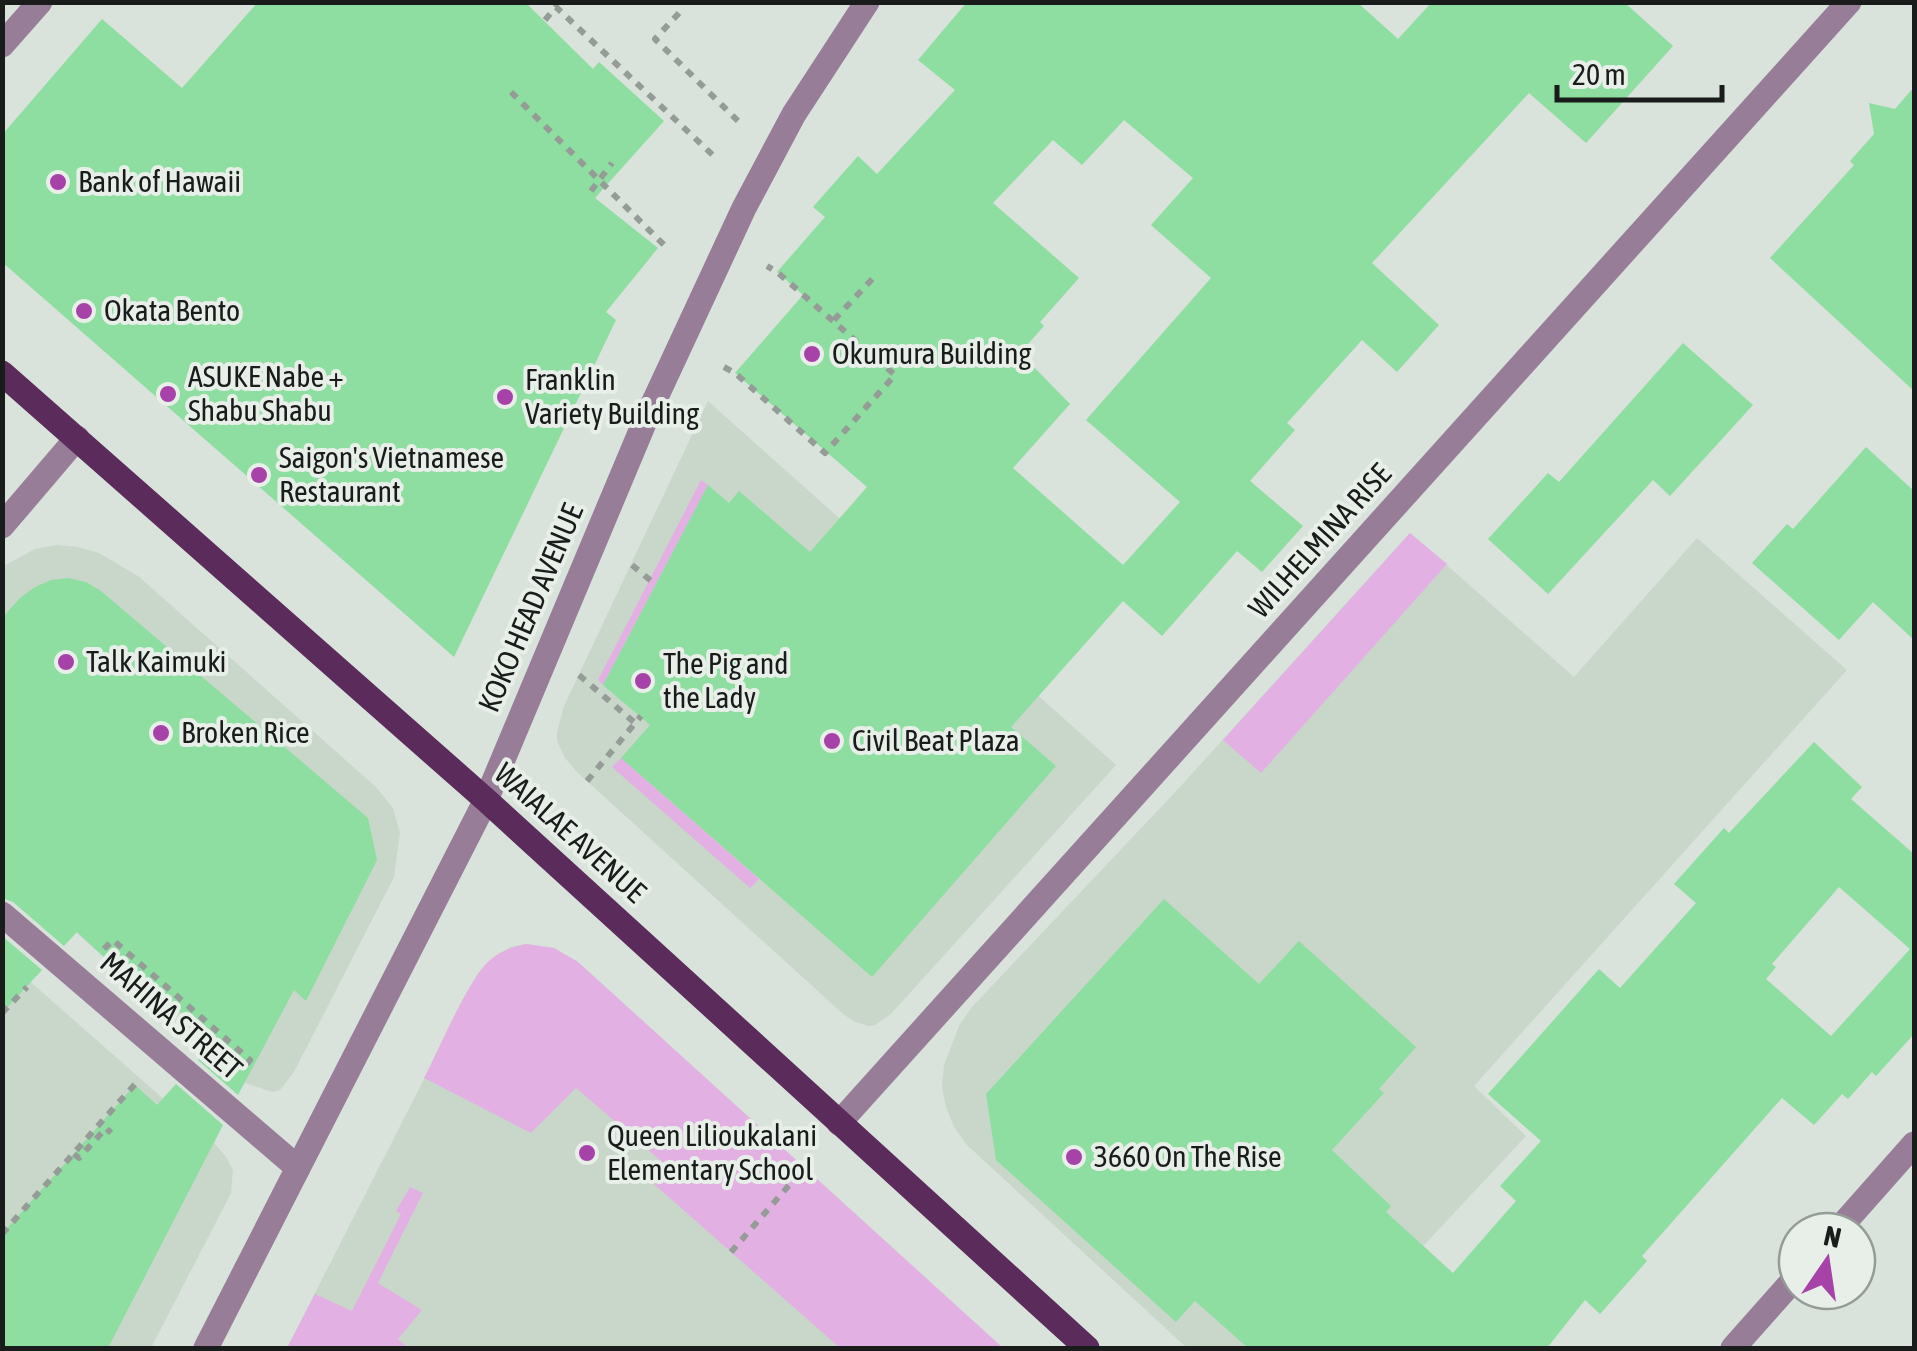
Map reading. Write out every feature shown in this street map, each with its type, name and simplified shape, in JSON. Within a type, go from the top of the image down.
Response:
[{"type":"main road","name":"WAIALAE AVENUE","points":[[2,373],[486,800],[1087,1348]]},
{"type":"street","points":[[2,45],[40,2]]},
{"type":"street","name":"KOKO HEAD AVENUE","points":[[206,1348],[486,800],[645,421],[730,238],[794,114],[866,2]]},
{"type":"street","name":"WILHELMINA RISE","points":[[839,1123],[1849,2]]},
{"type":"street","points":[[2,526],[77,438]]},
{"type":"street","name":"MAHINA STREET","points":[[2,914],[298,1168]]},
{"type":"street","points":[[1855,1211],[1914,1144]]},
{"type":"street","points":[[1733,1348],[1777,1298]]},
{"type":"path","points":[[545,20],[556,8],[718,160]]},
{"type":"path","points":[[679,12],[655,38],[740,122]]},
{"type":"path","points":[[511,92],[668,248]]},
{"type":"path","points":[[591,190],[612,163]]},
{"type":"path","points":[[724,367],[826,452],[895,374],[767,266]]},
{"type":"path","points":[[834,320],[874,276]]},
{"type":"path","points":[[632,565],[656,585]]},
{"type":"path","points":[[579,675],[638,720],[587,780]]},
{"type":"path","points":[[110,955],[103,950],[113,940],[250,1060],[241,1071]]},
{"type":"path","points":[[2,1013],[31,982]]},
{"type":"path","points":[[2,1234],[140,1079]]},
{"type":"path","points":[[74,1154],[79,1158],[106,1128],[111,1133]]},
{"type":"path","points":[[731,1252],[804,1168]]},
{"type":"shaded area","name":"Civil Beat Plaza","points":[[708,401],[1116,765],[891,1014],[875,1025],[855,1022],[843,1014],[577,772],[557,741],[564,706]]},
{"type":"shaded area","points":[[701,480],[708,485],[603,685],[598,680]]},
{"type":"shaded area","points":[[1410,533],[1574,677],[1697,538],[1847,670],[1474,1086],[1526,1136],[1328,1348],[1187,1348],[967,1145],[946,1107],[942,1087],[944,1065],[959,1026],[972,1007],[1179,788]]},
{"type":"shaded area","points":[[1410,533],[1447,564],[1261,773],[1223,740]]},
{"type":"shaded area","points":[[57,545],[99,553],[138,576],[376,787],[393,808],[400,833],[394,877],[294,1072],[280,1090],[272,1092],[246,1083],[3,868],[2,567],[35,549]]},
{"type":"shaded area","points":[[621,758],[759,879],[750,888],[612,767]]},
{"type":"shaded area","name":"Queen Lilioukalani Elementary School","points":[[526,944],[554,948],[578,962],[1003,1348],[287,1348],[478,973],[498,954]]},
{"type":"shaded area","points":[[526,944],[554,948],[578,962],[1003,1348],[840,1348],[647,1178],[661,1161],[576,1088],[531,1133],[424,1078],[481,969],[498,954]]},
{"type":"shaded area","points":[[2,957],[216,1145],[233,1170],[231,1193],[151,1348],[3,1348]]},
{"type":"shaded area","points":[[410,1187],[423,1193],[378,1283],[422,1310],[398,1339],[408,1348],[287,1348],[315,1294],[352,1311],[401,1214],[396,1211]]},
{"type":"building","points":[[258,2],[525,2],[593,69],[599,62],[664,121],[595,198],[658,248],[606,312],[616,320],[454,657],[2,262],[2,135],[102,19],[182,88]]},
{"type":"building","points":[[967,2],[1357,2],[1398,39],[1432,2],[1624,2],[1673,46],[1586,143],[1529,93],[1372,263],[1439,325],[1397,372],[1362,340],[1287,423],[1295,430],[1250,481],[1303,526],[1262,572],[1237,551],[1162,636],[1123,601],[1011,727],[1056,766],[872,977],[621,758],[650,725],[603,685],[708,485],[729,503],[739,491],[810,552],[867,487],[735,373],[803,295],[777,272],[825,217],[813,207],[858,156],[877,174],[955,90],[918,60]],"holes":[[[1124,120],[1193,178],[1151,225],[1211,278],[1086,420],[1180,502],[1123,565],[1013,468],[1070,404],[1020,353],[1044,326],[1040,322],[1079,278],[993,203],[1053,140],[1082,165]]]},
{"type":"building","points":[[1914,87],[1914,391],[1770,258],[1854,165],[1850,161],[1874,134],[1869,103],[1895,109]]},
{"type":"building","points":[[1683,343],[1753,405],[1670,496],[1653,480],[1548,594],[1488,539],[1548,473],[1559,482]]},
{"type":"building","points":[[1866,447],[1914,491],[1914,640],[1873,602],[1839,640],[1752,563],[1787,524],[1793,529]]},
{"type":"building","points":[[68,578],[101,591],[368,818],[377,860],[306,1001],[294,990],[238,1095],[198,1060],[215,1042],[112,953],[106,959],[77,932],[64,946],[13,902],[2,898],[2,618],[35,587]]},
{"type":"building","points":[[1814,742],[1862,787],[1851,799],[1914,854],[1914,1034],[1876,1076],[1872,1072],[1848,1099],[1842,1094],[1814,1125],[1782,1098],[1642,1256],[1647,1261],[1600,1314],[1585,1300],[1547,1348],[1248,1348],[1195,1301],[1176,1322],[996,1160],[986,1094],[1164,899],[1259,984],[1299,941],[1416,1047],[1379,1089],[1384,1093],[1332,1150],[1391,1206],[1386,1212],[1453,1273],[1516,1201],[1500,1186],[1541,1141],[1488,1094],[1599,969],[1620,988],[1696,903],[1674,884],[1724,828],[1729,833]],"holes":[[[1839,887],[1910,949],[1831,1036],[1766,979],[1776,967],[1772,964]]]},
{"type":"building","points":[[2,936],[42,970],[2,1013]]},
{"type":"building","points":[[176,1084],[223,1125],[108,1348],[2,1348],[2,1234],[135,1085],[157,1105]]},
{"type":"place","name":"Bank of Hawaii","points":[[58,182]]},
{"type":"place","name":"Okata Bento","points":[[84,311]]},
{"type":"place","name":"Okumura Building","points":[[812,354]]},
{"type":"place","name":"ASUKE Nabe + Shabu Shabu","points":[[168,394]]},
{"type":"place","name":"Franklin Variety Building","points":[[505,397]]},
{"type":"place","name":"Saigon's Vietnamese Restaurant","points":[[259,475]]},
{"type":"place","name":"Talk Kaimuki","points":[[66,662]]},
{"type":"place","name":"The Pig and the Lady","points":[[643,681]]},
{"type":"place","name":"Broken Rice","points":[[161,733]]},
{"type":"place","name":"Civil Beat Plaza","points":[[832,741]]},
{"type":"place","name":"Queen Lilioukalani Elementary School","points":[[587,1153]]},
{"type":"place","name":"3660 On The Rise","points":[[1074,1157]]}]
